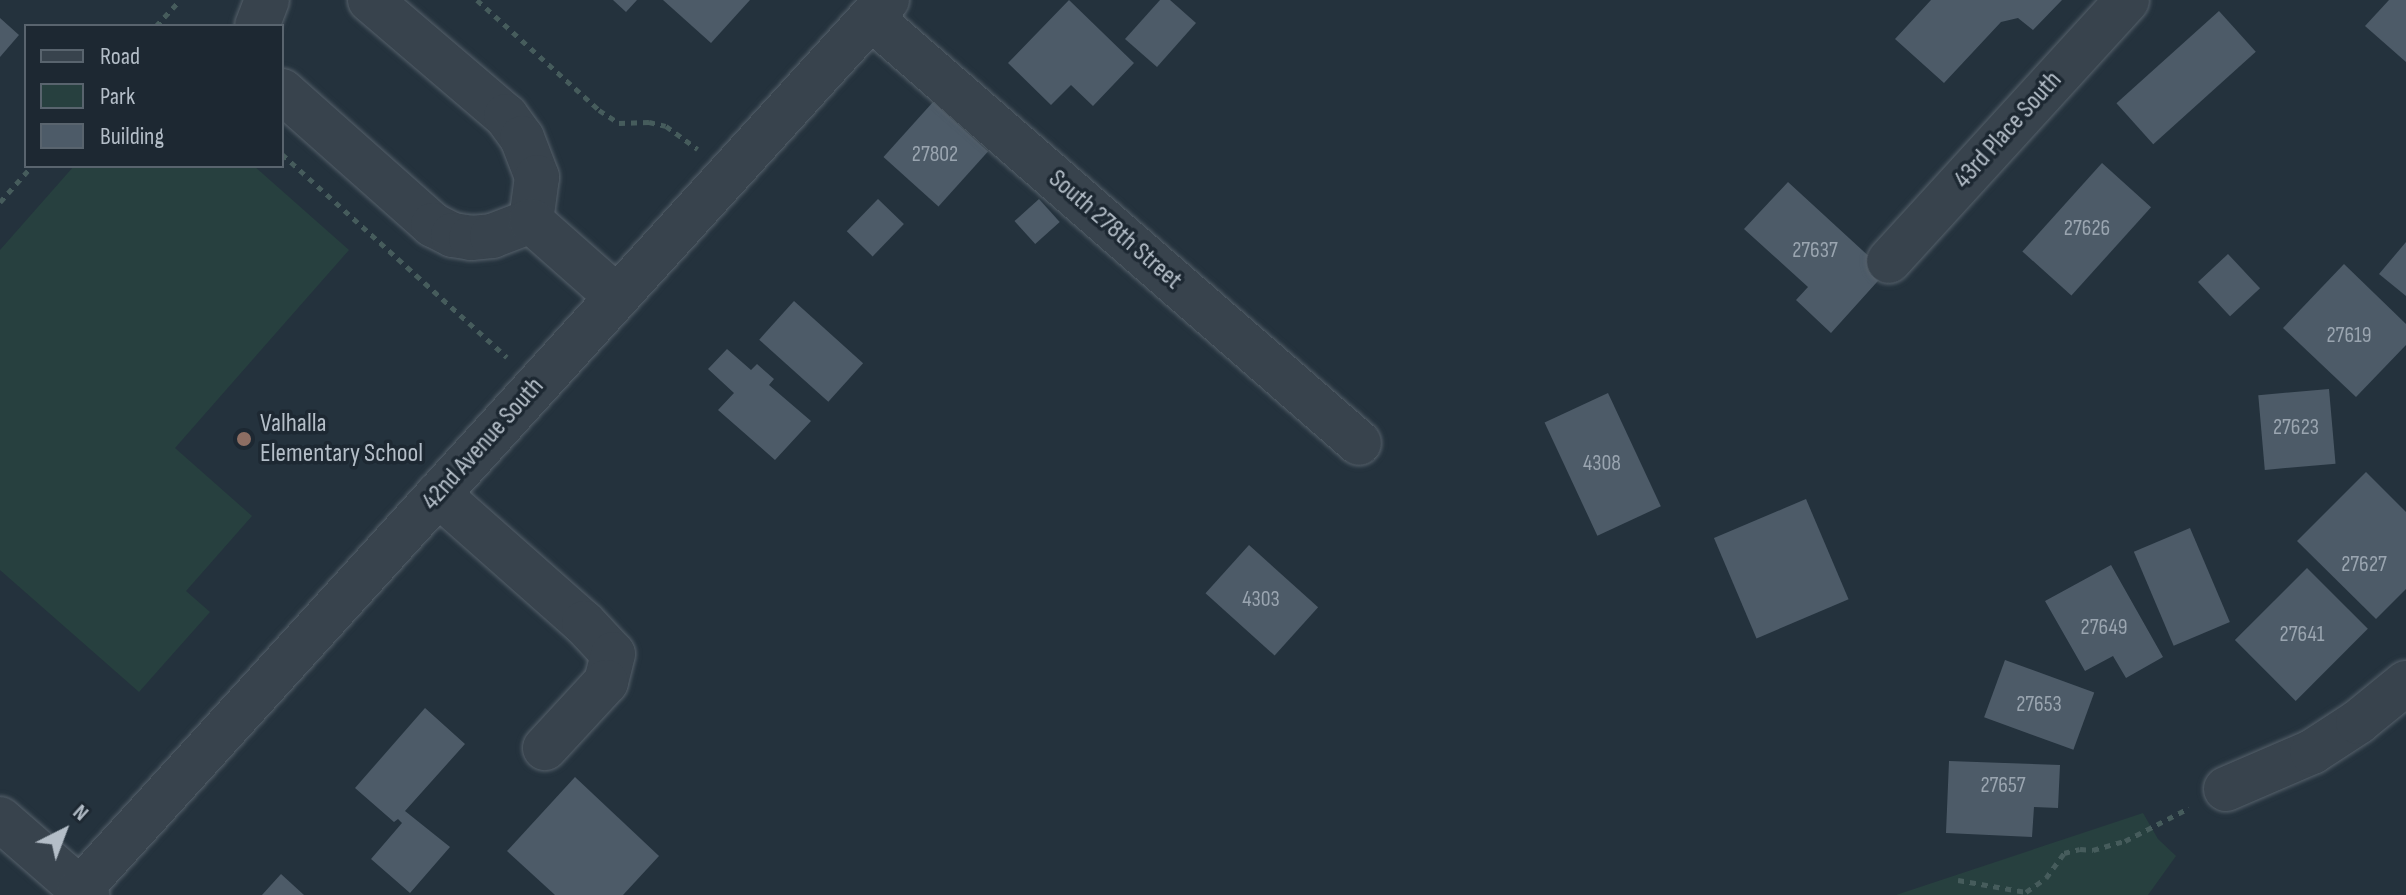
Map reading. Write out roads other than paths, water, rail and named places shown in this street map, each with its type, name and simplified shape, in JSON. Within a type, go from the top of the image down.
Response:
[{"type":"street","points":[[258,24],[267,0]]},
{"type":"street","points":[[370,0],[506,116],[522,138],[537,177],[531,221]]},
{"type":"street","name":"43rd Place South","points":[[1889,261],[2127,0]]},
{"type":"street","name":"42nd Avenue South","points":[[83,892],[438,494],[879,9]]},
{"type":"street","name":"South 278th Street","points":[[879,9],[1359,443]]},
{"type":"street","points":[[284,93],[433,225],[453,235],[471,238],[492,236],[531,221]]},
{"type":"street","points":[[531,221],[617,297]]},
{"type":"street","points":[[438,494],[584,623],[613,654],[606,682],[545,748]]},
{"type":"street","points":[[2226,789],[2312,752],[2358,722],[2406,683]]},
{"type":"street","points":[[0,819],[83,892]]},
{"type":"place","name":"Valhalla Elementary School","points":[[244,439]]}]
